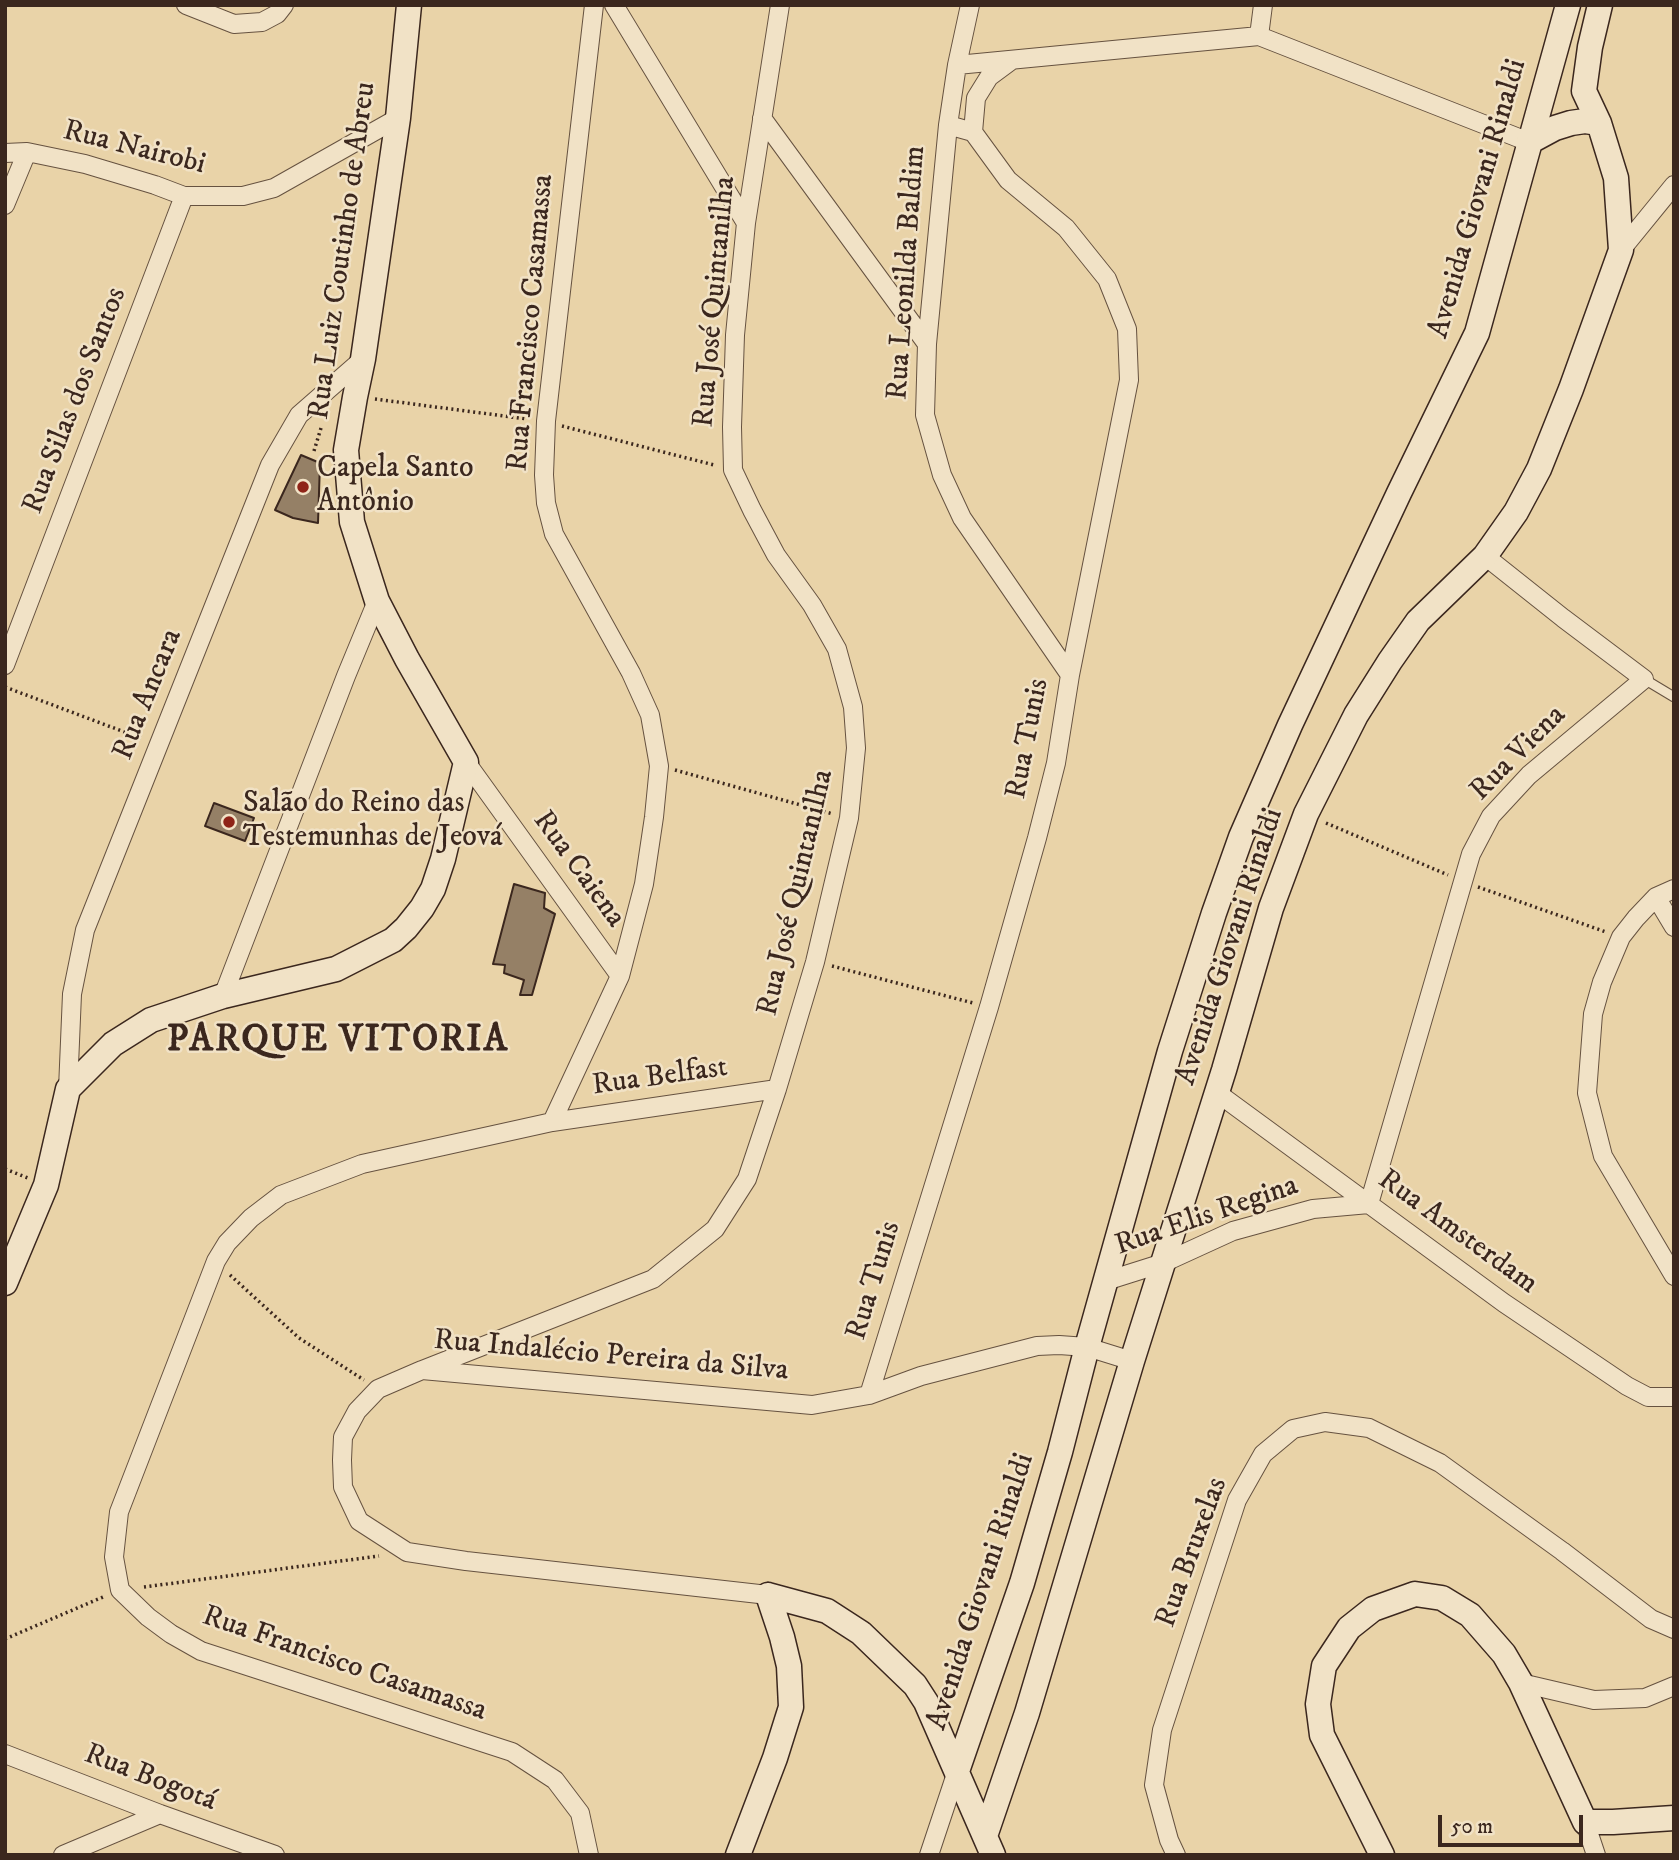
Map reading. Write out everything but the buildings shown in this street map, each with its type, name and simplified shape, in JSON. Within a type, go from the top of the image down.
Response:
[{"type":"street","points":[[186,5],[234,24],[262,22],[277,14],[284,5]]},
{"type":"street","name":"Rua Luiz Coutinho de Abreu","points":[[409,5],[398,118],[363,359],[346,450],[352,522],[377,601],[466,762]]},
{"type":"street","name":"Rua Francisco Casamassa","points":[[552,1122],[620,976],[644,884],[659,766],[650,715],[631,673],[554,534],[546,503],[546,421],[594,5]]},
{"type":"street","points":[[614,5],[746,223]]},
{"type":"street","name":"Rua José Quintanilha","points":[[422,1370],[653,1279],[715,1229],[747,1180],[815,962],[849,818],[856,748],[853,707],[837,649],[812,605],[776,555],[733,470],[735,335],[746,223],[780,5]]},
{"type":"street","name":"Rua Leonilda Baldim","points":[[970,5],[948,125],[928,344],[925,415],[942,475],[962,518],[1070,675]]},
{"type":"street","points":[[1259,36],[1263,5]]},
{"type":"street","name":"Avenida Giovani Rinaldi","points":[[929,1855],[1022,1583],[1170,1051],[1214,913],[1241,837],[1290,725],[1478,333],[1568,5]]},
{"type":"street","name":"Avenida Giovani Rinaldi","points":[[985,1848],[1271,908],[1306,814],[1356,716],[1397,651],[1418,621],[1485,556],[1516,512],[1539,469],[1621,250],[1616,178],[1599,122],[1584,91],[1590,47],[1600,5]]},
{"type":"street","points":[[957,65],[1259,36],[1529,142],[1572,122],[1599,122]]},
{"type":"street","points":[[948,125],[972,132],[976,98],[989,77],[1012,60]]},
{"type":"street","name":"Rua Nairobi","points":[[5,153],[27,152],[85,164],[184,196],[243,196],[274,188],[398,118]]},
{"type":"street","points":[[762,118],[928,344]]},
{"type":"street","name":"Rua Tunis","points":[[869,1395],[989,1007],[1053,776],[1070,675],[1129,380],[1127,329],[1107,279],[1066,228],[1007,180],[972,132]]},
{"type":"street","points":[[5,205],[27,152]]},
{"type":"street","points":[[1621,250],[1674,185]]},
{"type":"street","name":"Rua Silas dos Santos","points":[[5,665],[184,196]]},
{"type":"street","name":"Rua Ancara","points":[[68,1089],[72,994],[85,930],[270,465],[299,415],[363,359]]},
{"type":"street","points":[[1485,556],[1644,679]]},
{"type":"street","points":[[223,996],[377,601]]},
{"type":"street","name":"Rua Viena","points":[[1369,1204],[1471,854],[1491,816],[1529,775],[1644,679]]},
{"type":"street","points":[[5,1283],[46,1185],[68,1089],[113,1044],[151,1020],[223,996],[336,969],[393,940],[422,908],[433,889],[443,859],[466,762]]},
{"type":"street","name":"Rua Caiena","points":[[466,762],[620,976]]},
{"type":"street","points":[[1674,889],[1656,897],[1621,937],[1602,982],[1593,1014],[1587,1093],[1603,1156],[1674,1276]]},
{"type":"street","points":[[1656,897],[1674,927]]},
{"type":"street","name":"Rua Belfast","points":[[552,1122],[777,1089]]},
{"type":"street","name":"Rua Amsterdam","points":[[1216,1092],[1504,1303],[1626,1386],[1648,1396],[1674,1397]]},
{"type":"street","points":[[120,1590],[114,1557],[119,1512],[216,1261],[227,1243],[251,1218],[281,1195],[362,1164],[552,1122]]},
{"type":"street","name":"Rua Elis Regina","points":[[1106,1281],[1163,1263],[1233,1231],[1313,1209],[1369,1204]]},
{"type":"street","name":"Rua Indalécio Pereira da Silva","points":[[985,1848],[957,1771],[926,1702],[915,1685],[861,1633],[827,1611],[768,1595],[407,1552],[359,1521],[343,1487],[343,1437],[357,1411],[378,1389],[422,1370],[812,1405],[869,1395],[921,1376],[1037,1346],[1087,1347]]},
{"type":"street","points":[[1087,1347],[1132,1361]]},
{"type":"street","name":"Rua Bruxelas","points":[[1176,1855],[1169,1840],[1154,1786],[1161,1730],[1237,1500],[1263,1454],[1293,1429],[1325,1422],[1369,1428],[1440,1463],[1651,1619],[1674,1629]]},
{"type":"street","name":"Rua Francisco Casamassa","points":[[120,1590],[148,1617],[201,1651],[512,1752],[555,1780],[580,1813],[589,1855]]},
{"type":"street","points":[[1382,1855],[1322,1735],[1318,1704],[1324,1666],[1349,1628],[1373,1609],[1415,1594],[1442,1598],[1470,1615],[1504,1654],[1521,1683],[1585,1822],[1596,1855]]},
{"type":"street","points":[[738,1855],[775,1758],[791,1707],[789,1666],[768,1595]]},
{"type":"street","points":[[1521,1683],[1594,1700],[1645,1698],[1674,1686]]},
{"type":"street","points":[[943,1740],[952,1741],[969,1736]]},
{"type":"street","name":"Rua Bogotá","points":[[5,1754],[275,1855]]},
{"type":"street","points":[[63,1855],[160,1814]]},
{"type":"street","points":[[1585,1822],[1674,1818]]},
{"type":"lane","points":[[1644,679],[1674,697]]},
{"type":"path","points":[[355,397],[546,421],[733,470]]},
{"type":"path","points":[[314,451],[321,428]]},
{"type":"path","points":[[5,687],[159,745]]},
{"type":"path","points":[[659,766],[849,818]]},
{"type":"path","points":[[815,962],[989,1007]]},
{"type":"path","points":[[216,1261],[299,1338],[378,1389]]},
{"type":"path","points":[[5,1639],[120,1590],[407,1552]]},
{"type":"place","name":"Capela Santo Antônio","points":[[303,487]]},
{"type":"place","name":"Salão do Reino das Testemunhas de Jeová","points":[[229,822]]},
{"type":"district","name":"PARQUE VITORIA","points":[[338,1042]]}]
